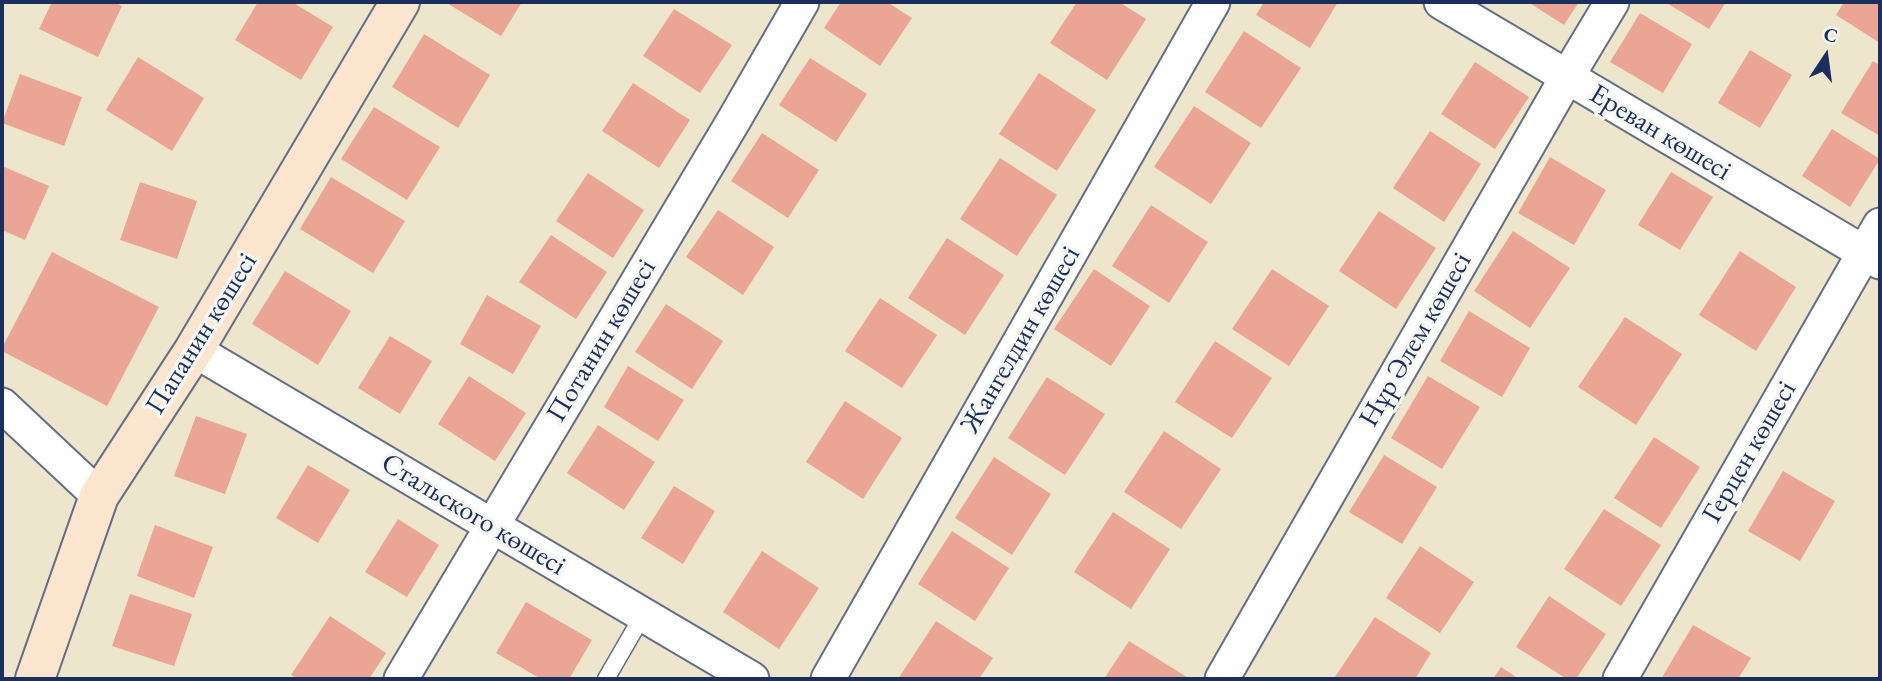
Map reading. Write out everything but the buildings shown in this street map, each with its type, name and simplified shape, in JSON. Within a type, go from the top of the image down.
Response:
[{"type":"main road","name":"Папанин көшесі","points":[[35,679],[99,496],[194,350],[400,2]]},
{"type":"street","name":"Потанин көшесі","points":[[401,679],[802,2]]},
{"type":"street","name":"Жангелдин көшесі","points":[[828,679],[1213,2]]},
{"type":"street","name":"Ереван көшесі","points":[[1441,2],[1567,77],[1875,247]]},
{"type":"street","name":"Нұр Әлем көшесі","points":[[1222,679],[1612,2]]},
{"type":"street","name":"Герцен көшесі","points":[[1620,679],[1875,247]]},
{"type":"street","name":"Стальского көшесі","points":[[194,350],[752,679]]},
{"type":"street","points":[[2,405],[99,496]]},
{"type":"lane","points":[[606,679],[643,615]]}]
